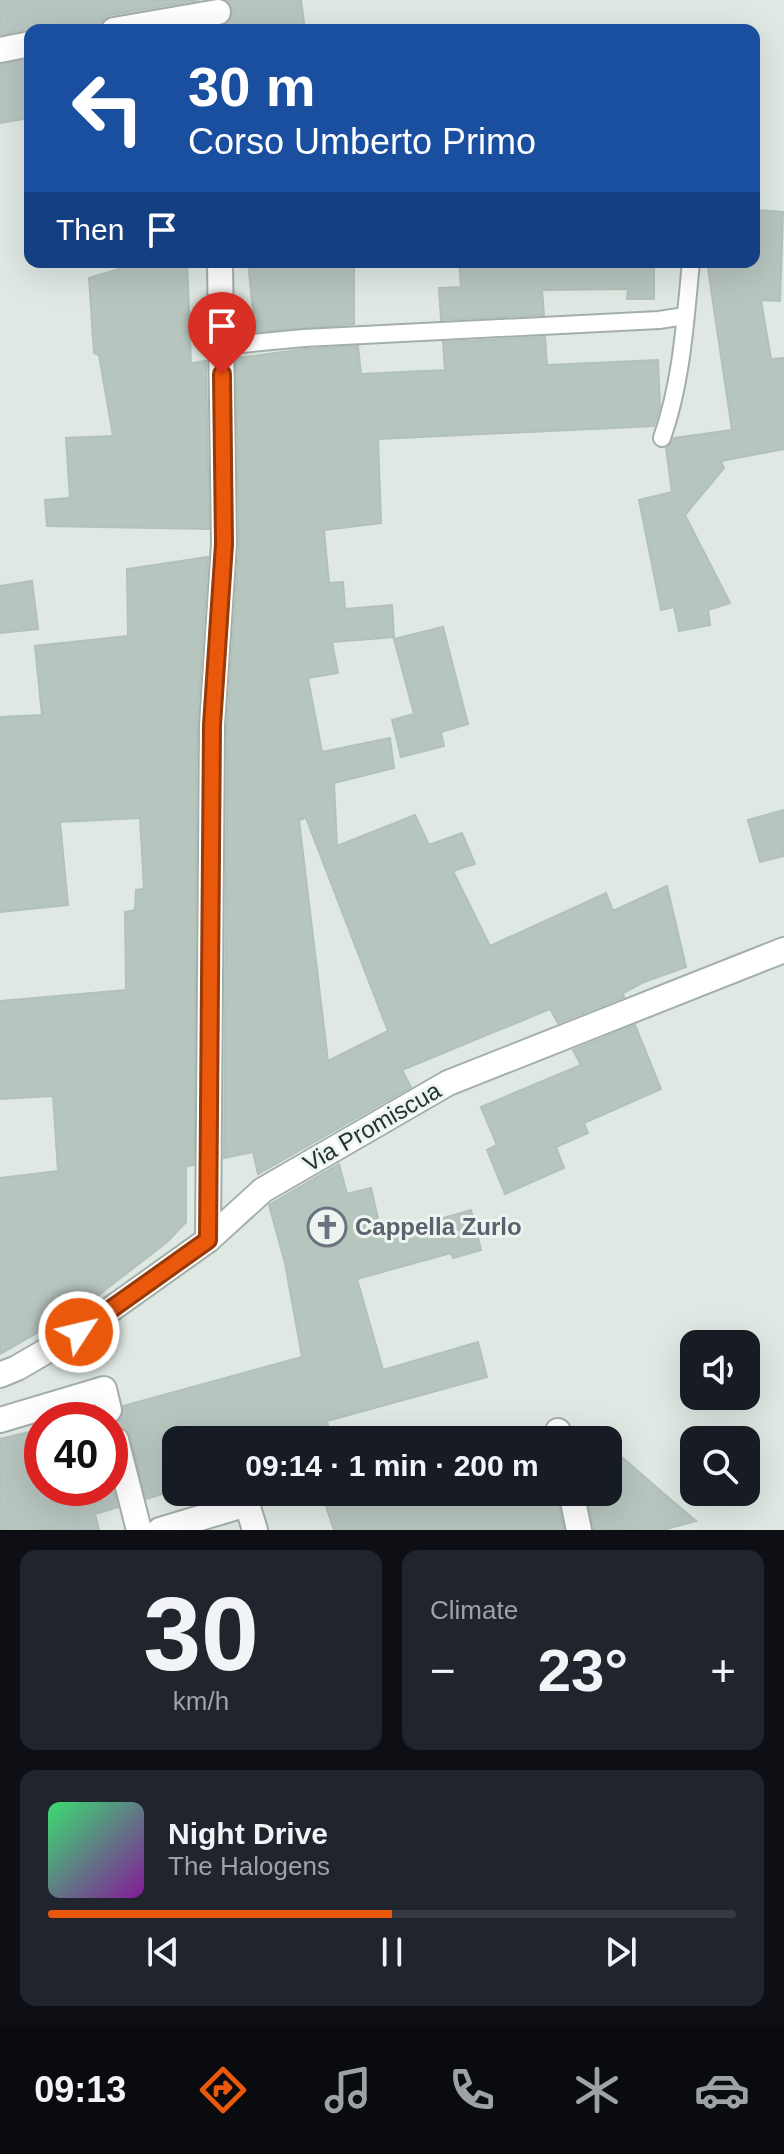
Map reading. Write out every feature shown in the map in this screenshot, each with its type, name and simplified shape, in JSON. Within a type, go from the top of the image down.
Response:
[{"type":"street","points":[[153,24],[217,14]]},
{"type":"street","points":[[0,50],[24,45]]},
{"type":"street","points":[[208,1240],[212,725],[224,544],[220,268]]},
{"type":"street","name":"Via Promiscua","points":[[0,1375],[79,1332],[208,1240],[263,1190],[448,1083],[784,950]]},
{"type":"street","points":[[60,1402],[104,1389],[107,1402]]},
{"type":"street","points":[[0,1420],[24,1413]]},
{"type":"street","points":[[128,1487],[139,1530]]},
{"type":"street","points":[[160,1530],[247,1504],[255,1530]]},
{"type":"street","points":[[574,1506],[579,1530]]},
{"type":"lane","points":[[662,438],[685,343],[690,268]]},
{"type":"lane","points":[[221,346],[304,338],[659,320],[685,316]]},
{"type":"building","points":[[0,0],[199,0],[111,15],[102,24],[24,24],[24,30],[0,35]]},
{"type":"building","points":[[226,0],[301,0],[304,24],[224,24],[228,23],[233,10]]},
{"type":"building","points":[[24,60],[24,119],[0,123],[0,65]]},
{"type":"building","points":[[760,210],[783,212],[780,301],[761,300],[771,359],[784,358],[784,449],[721,461],[724,468],[685,515],[730,603],[708,610],[710,625],[679,631],[674,607],[661,610],[639,500],[672,492],[666,448],[674,438],[732,430],[708,268],[760,268]]},
{"type":"building","points":[[122,268],[187,268],[191,363],[206,361],[209,529],[47,526],[45,500],[70,498],[66,438],[113,436],[99,355],[94,353],[89,278]]},
{"type":"building","points":[[249,268],[354,268],[354,324],[255,332]]},
{"type":"building","points":[[459,268],[654,268],[654,299],[627,299],[628,289],[542,290],[544,315],[441,320],[439,288],[461,287]]},
{"type":"building","points":[[545,337],[547,365],[658,360],[660,407],[654,426],[378,439],[381,523],[324,530],[329,583],[343,582],[345,609],[392,605],[394,637],[332,642],[338,673],[308,678],[322,752],[390,738],[394,768],[334,783],[337,846],[415,815],[429,845],[462,833],[475,864],[453,871],[490,946],[606,893],[613,911],[667,886],[686,967],[644,982],[623,993],[624,997],[558,1023],[550,1009],[402,1070],[411,1087],[258,1174],[253,1152],[224,1158],[227,726],[239,544],[236,358],[358,346],[361,374],[445,370],[443,342]],"holes":[[[306,818],[388,1031],[328,1061],[299,820]]]},
{"type":"building","points":[[208,557],[197,725],[194,1165],[186,1166],[186,1222],[167,1242],[87,1304],[0,1354],[0,1178],[58,1171],[53,1096],[0,1099],[0,1001],[126,990],[125,912],[135,910],[136,890],[144,889],[140,818],[60,822],[68,905],[0,912],[0,717],[42,715],[35,646],[128,636],[127,569]]},
{"type":"building","points":[[32,581],[38,629],[0,633],[0,586]]},
{"type":"building","points":[[443,627],[468,724],[441,732],[444,746],[401,757],[392,720],[414,714],[394,639]]},
{"type":"building","points":[[784,810],[784,856],[760,862],[748,820]]},
{"type":"building","points":[[635,1025],[661,1089],[584,1123],[588,1133],[556,1147],[564,1168],[505,1194],[487,1150],[497,1145],[481,1107],[581,1065],[573,1050]]},
{"type":"building","points":[[339,1164],[347,1194],[371,1188],[382,1236],[471,1210],[481,1250],[453,1258],[451,1253],[357,1279],[383,1370],[478,1342],[487,1377],[327,1421],[328,1426],[162,1426],[162,1494],[146,1499],[128,1434],[128,1405],[302,1357],[285,1263],[269,1205]]},
{"type":"building","points":[[24,1433],[24,1506],[118,1507],[95,1514],[99,1530],[0,1530],[0,1439]]},
{"type":"building","points":[[622,1457],[696,1521],[663,1530],[594,1530],[589,1506],[622,1506]]},
{"type":"building","points":[[326,1506],[559,1506],[564,1530],[334,1530]]},
{"type":"place","name":"Cappella Zurlo","points":[[327,1227]]},
{"type":"route","points":[[79,1332],[208,1240],[212,725],[224,544],[222,374]]}]
